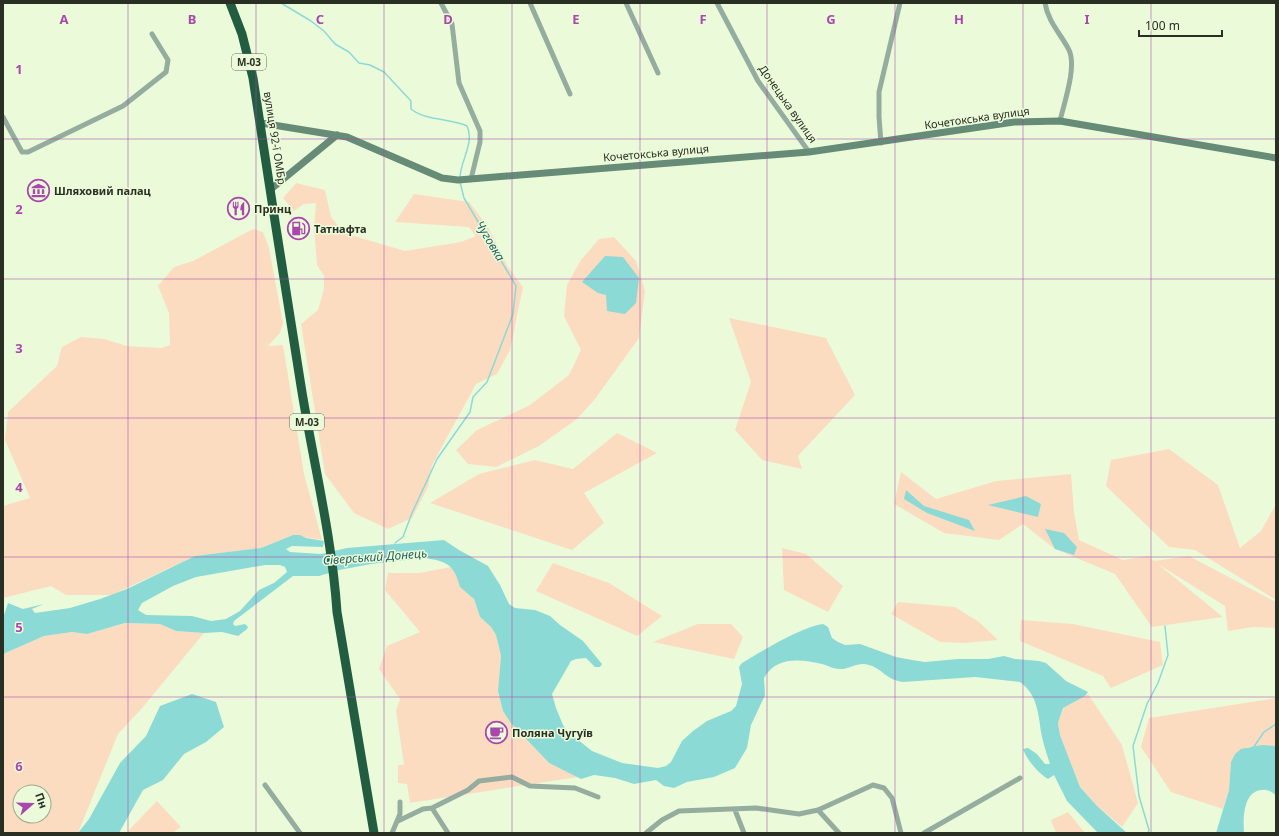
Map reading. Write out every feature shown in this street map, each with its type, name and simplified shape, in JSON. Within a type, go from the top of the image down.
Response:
[{"type":"highway","name":"вулиця 92-ї ОМБр","points":[[230,3],[248,56],[260,123],[301,387],[329,540],[338,612],[374,833]]},
{"type":"main road","name":"Кочетокська вулиця","points":[[260,123],[337,134],[442,178],[460,180],[809,152],[881,143],[1014,122],[1060,121],[1276,158]]},
{"type":"main road","points":[[270,189],[337,134]]},
{"type":"street","points":[[442,3],[452,24],[459,83],[480,132],[480,142],[471,179]]},
{"type":"street","points":[[530,3],[570,94]]},
{"type":"street","points":[[626,3],[658,73]]},
{"type":"street","name":"Донецька вулиця","points":[[717,3],[758,81],[809,152]]},
{"type":"street","points":[[881,143],[879,92],[900,3]]},
{"type":"street","points":[[1045,3],[1052,23],[1069,51],[1072,65],[1060,121]]},
{"type":"street","points":[[3,117],[22,152],[28,152],[123,106],[166,72],[168,60],[152,34]]},
{"type":"street","points":[[398,821],[423,809],[432,808],[468,790],[479,781],[512,777],[530,786],[574,788],[598,797]]},
{"type":"street","points":[[924,833],[1020,778]]},
{"type":"street","points":[[265,785],[300,833]]},
{"type":"street","points":[[646,833],[662,820],[680,811],[756,808],[799,814],[818,810],[873,785],[884,788],[892,798],[901,833]]},
{"type":"street","points":[[392,833],[398,821],[400,802]]},
{"type":"street","points":[[432,808],[448,833]]},
{"type":"street","points":[[735,810],[744,833]]},
{"type":"street","points":[[818,810],[839,833]]},
{"type":"shaded area","points":[[296,183],[325,190],[331,217],[344,233],[405,251],[461,242],[476,236],[469,227],[395,222],[414,194],[469,202],[488,227],[508,267],[523,287],[510,350],[497,374],[476,384],[432,465],[428,487],[412,518],[388,529],[354,513],[325,474],[301,324],[318,310],[324,289],[324,276],[317,265],[314,228],[316,203],[304,204],[294,211],[283,198]]},
{"type":"shaded area","points":[[253,229],[263,232],[269,248],[283,323],[280,333],[268,346],[283,345],[304,474],[322,540],[293,535],[261,548],[195,556],[112,595],[66,595],[51,586],[3,598],[3,506],[30,498],[5,440],[8,412],[57,366],[62,347],[81,337],[104,339],[127,346],[161,348],[170,345],[169,313],[158,286],[174,267],[193,261]]},
{"type":"shaded area","points":[[614,237],[636,261],[645,291],[639,338],[595,399],[577,419],[539,446],[496,467],[468,464],[456,450],[477,430],[530,405],[569,375],[581,350],[564,316],[567,285],[581,260],[599,239]]},
{"type":"shaded area","points":[[729,318],[826,338],[855,395],[798,456],[802,469],[762,460],[735,430],[751,382]]},
{"type":"shaded area","points":[[617,433],[657,453],[584,493],[604,523],[572,550],[430,503],[479,474],[535,460],[573,469]]},
{"type":"shaded area","points":[[1169,449],[1218,485],[1240,548],[1261,531],[1276,504],[1276,600],[1195,550],[1169,547],[1106,486],[1111,460]]},
{"type":"shaded area","points":[[901,472],[936,499],[996,481],[1071,474],[1074,512],[1079,540],[1123,560],[1148,556],[1154,561],[1189,556],[1276,602],[1276,628],[1253,627],[1228,631],[1225,606],[1158,564],[1223,617],[1152,627],[1115,574],[1055,549],[1023,524],[999,540],[944,533],[894,504]]},
{"type":"shaded area","points":[[782,548],[806,554],[843,586],[828,612],[784,590]]},
{"type":"shaded area","points":[[553,563],[609,583],[662,616],[637,636],[536,591]]},
{"type":"shaded area","points":[[451,567],[459,580],[459,584],[474,599],[480,617],[491,627],[496,635],[501,656],[498,691],[503,711],[510,722],[549,763],[578,777],[410,803],[407,784],[398,783],[398,765],[404,765],[396,711],[400,699],[379,669],[387,646],[420,632],[385,590],[388,573],[419,573]]},
{"type":"shaded area","points":[[898,602],[955,607],[979,622],[998,640],[964,643],[940,642],[891,614]]},
{"type":"shaded area","points":[[1021,620],[1073,624],[1160,642],[1163,665],[1111,688],[1103,676],[1020,641]]},
{"type":"shaded area","points":[[125,623],[160,624],[176,631],[204,633],[143,707],[118,734],[78,833],[3,833],[3,654],[44,636],[72,632],[87,634]]},
{"type":"shaded area","points":[[698,624],[731,624],[743,637],[734,659],[653,642]]},
{"type":"shaded area","points":[[1088,694],[1122,745],[1138,803],[1122,827],[1097,806],[1080,787],[1060,735],[1058,723],[1063,708]]},
{"type":"shaded area","points":[[1276,698],[1276,746],[1247,747],[1231,762],[1229,790],[1223,809],[1171,792],[1141,747],[1149,718]]},
{"type":"shaded area","points":[[157,801],[181,827],[172,833],[126,833]]},
{"type":"shaded area","points":[[1068,812],[1085,833],[1056,833],[1051,820]]},
{"type":"water","points":[[605,256],[623,257],[639,278],[636,303],[625,314],[607,311],[606,295],[598,293],[582,282]]},
{"type":"water","points":[[906,490],[924,506],[969,520],[975,531],[927,513],[904,499]]},
{"type":"water","points":[[1026,496],[1041,504],[1038,517],[988,505]]},
{"type":"water","points":[[1045,529],[1064,533],[1077,547],[1074,555],[1055,549]]},
{"type":"water","name":"Сіверський Донець","points":[[293,535],[300,535],[306,538],[324,541],[323,547],[292,546],[286,549],[290,552],[321,554],[347,548],[444,540],[488,566],[500,585],[509,604],[515,608],[535,610],[550,616],[583,641],[602,664],[600,667],[595,667],[586,658],[571,661],[552,694],[563,725],[568,732],[592,751],[622,763],[658,768],[666,766],[671,762],[682,741],[693,731],[707,721],[731,711],[736,706],[742,684],[739,667],[742,663],[782,640],[814,626],[823,624],[828,627],[832,638],[845,645],[860,644],[896,657],[912,660],[925,662],[958,659],[988,659],[1004,656],[1046,663],[1066,681],[1088,692],[1085,696],[1063,708],[1058,723],[1060,735],[1080,787],[1097,806],[1127,833],[1098,833],[1067,801],[1054,775],[1048,779],[1030,762],[1023,749],[1028,748],[1037,754],[1045,764],[1050,764],[1043,740],[1037,707],[1031,694],[1020,682],[975,677],[903,682],[892,679],[878,669],[865,664],[839,669],[814,662],[798,660],[775,666],[764,678],[765,695],[751,725],[747,748],[735,768],[714,777],[687,782],[674,788],[664,786],[656,780],[634,784],[615,778],[594,775],[581,779],[549,763],[510,722],[503,711],[498,691],[501,656],[496,635],[491,627],[480,617],[474,599],[460,587],[458,579],[452,569],[443,562],[432,559],[424,558],[371,564],[339,570],[319,576],[293,576],[234,621],[233,624],[235,626],[245,624],[248,627],[238,636],[222,632],[204,633],[176,631],[160,624],[125,623],[87,634],[72,632],[44,636],[3,654],[3,618],[8,603],[23,609],[44,604],[32,609],[35,613],[70,608],[127,589],[195,556],[261,548]],"holes":[[[265,565],[280,565],[285,567],[287,572],[274,583],[259,590],[240,611],[226,619],[211,621],[192,616],[146,615],[138,610],[142,603],[173,586],[196,577]]]},
{"type":"water","points":[[192,694],[216,702],[224,727],[206,742],[184,754],[163,780],[143,790],[119,833],[78,833],[89,819],[120,763],[146,736],[160,706]]},
{"type":"water","points":[[1262,745],[1276,746],[1276,796],[1270,791],[1264,790],[1251,795],[1244,814],[1244,833],[1216,833],[1229,790],[1231,762],[1235,754],[1241,749]]},
{"type":"waterway","name":"Чуговка","points":[[281,3],[311,21],[324,31],[335,44],[349,52],[359,63],[370,65],[384,72],[411,101],[411,109],[417,113],[431,118],[460,123],[467,126],[469,139],[460,178]]},
{"type":"waterway","name":"Чуговка","points":[[395,543],[403,537],[412,513],[437,459],[470,412],[473,397],[487,382],[513,314],[516,286],[464,198],[460,182]]},
{"type":"waterway","points":[[1148,833],[1149,830],[1139,796],[1133,746],[1147,704],[1158,683],[1168,655],[1165,626]]},
{"type":"waterway","points":[[1253,748],[1264,732],[1276,724]]},
{"type":"place","name":"Шляховий палац","points":[[38,191]]},
{"type":"place","name":"Принц","points":[[239,209]]},
{"type":"place","name":"Татнафта","points":[[299,229]]},
{"type":"place","name":"Поляна Чугуїв","points":[[496,733]]}]
